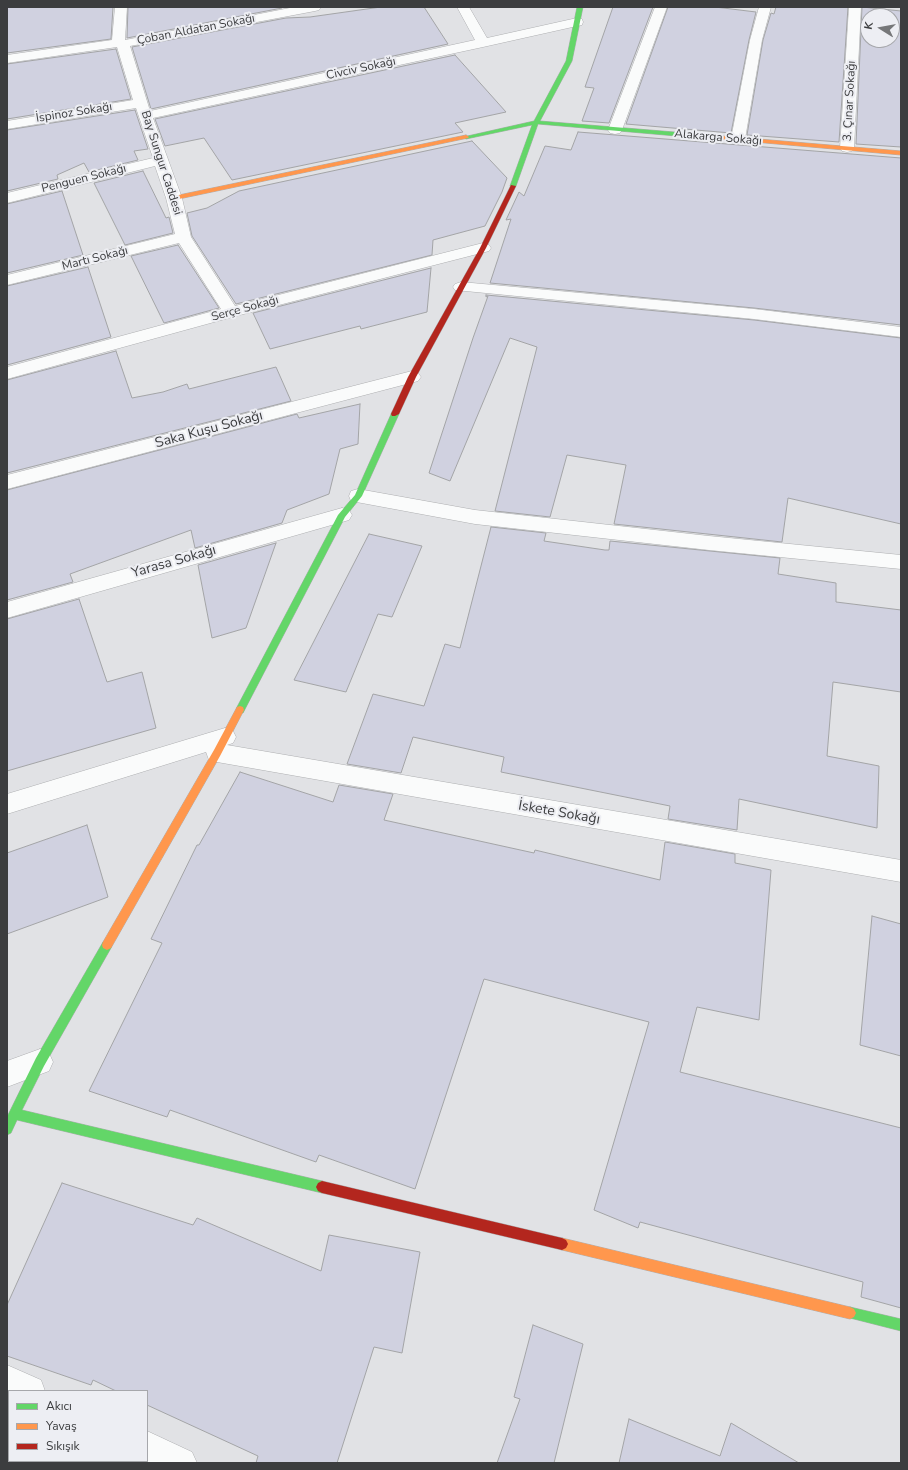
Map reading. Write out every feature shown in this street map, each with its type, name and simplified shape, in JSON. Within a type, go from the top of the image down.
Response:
[{"type":"street","name":"Bay Sungur Caddesi","points":[[122,7],[121,44],[174,198],[183,237],[231,312]]},
{"type":"street","name":"Çoban Aldatan Sokağı","points":[[7,59],[121,44],[315,7]]},
{"type":"street","points":[[463,7],[483,43]]},
{"type":"street","points":[[7,1129],[40,1062],[221,745],[342,515],[358,496],[412,377],[483,248],[510,193],[536,122],[568,61],[580,7]]},
{"type":"street","points":[[615,130],[661,7]]},
{"type":"street","points":[[738,139],[756,40],[765,7]]},
{"type":"street","name":"3. Çınar Sokağı","points":[[847,148],[855,7]]},
{"type":"street","name":"Civciv Sokağı","points":[[143,109],[483,43],[577,22]]},
{"type":"street","name":"İspinoz Sokağı","points":[[7,125],[143,109]]},
{"type":"street","name":"Alakarga Sokağı","points":[[174,198],[536,122],[615,130],[901,153]]},
{"type":"street","name":"Penguen Sokağı","points":[[7,198],[161,160]]},
{"type":"street","name":"Martı Sokağı","points":[[7,280],[183,237]]},
{"type":"street","name":"Serçe Sokağı","points":[[7,372],[231,312],[483,248]]},
{"type":"street","points":[[461,288],[754,314],[901,332]]},
{"type":"street","name":"Saka Kuşu Sokağı","points":[[7,482],[412,377]]},
{"type":"street","points":[[358,496],[475,517],[901,562]]},
{"type":"street","name":"Yarasa Sokağı","points":[[7,610],[342,515]]},
{"type":"street","points":[[7,804],[221,745]]},
{"type":"street","name":"İskete Sokağı","points":[[221,745],[901,871]]},
{"type":"street","points":[[7,1074],[40,1062]]},
{"type":"street","points":[[15,1114],[901,1325]]},
{"type":"street","points":[[7,1380],[28,1390]]},
{"type":"street","points":[[148,1447],[181,1463]]},
{"type":"building","points":[[7,7],[113,7],[111,39],[7,53]]},
{"type":"building","points":[[128,7],[281,7],[282,8],[127,38]]},
{"type":"building","points":[[381,7],[424,7],[448,44],[151,109],[132,47],[286,18],[310,17]]},
{"type":"building","points":[[613,7],[653,7],[609,123],[582,121],[594,88],[585,87]]},
{"type":"building","points":[[668,7],[715,7],[756,12],[731,133],[626,124]]},
{"type":"building","points":[[776,7],[848,7],[839,142],[747,135],[763,40],[771,13],[774,14]]},
{"type":"building","points":[[900,11],[901,11],[901,147],[856,144],[860,48],[900,48]]},
{"type":"building","points":[[116,49],[131,99],[7,119],[7,64]]},
{"type":"building","points":[[455,55],[506,112],[455,123],[463,132],[232,180],[204,138],[165,146],[155,119]]},
{"type":"building","points":[[135,110],[148,149],[134,151],[138,160],[89,172],[84,163],[57,175],[58,179],[7,191],[7,130]]},
{"type":"building","points":[[578,132],[901,158],[901,325],[754,308],[490,283],[511,219],[506,220],[519,192],[524,196],[545,146],[571,150]]},
{"type":"building","points":[[472,141],[507,178],[502,192],[485,226],[433,240],[432,255],[236,304],[192,236],[187,213],[207,208],[239,191]]},
{"type":"building","points":[[143,171],[166,218],[169,217],[173,233],[125,245],[94,183]]},
{"type":"building","points":[[62,191],[83,255],[7,273],[7,204]]},
{"type":"building","points":[[178,245],[219,308],[164,323],[131,256]]},
{"type":"building","points":[[88,267],[111,337],[7,365],[7,286]]},
{"type":"building","points":[[431,268],[427,312],[361,329],[360,326],[270,349],[253,313]]},
{"type":"building","points":[[486,295],[754,320],[901,338],[901,524],[788,498],[782,542],[614,524],[626,465],[567,455],[550,517],[495,511],[537,347],[510,338],[450,481],[429,473],[488,296],[486,297]]},
{"type":"building","points":[[116,351],[132,398],[163,392],[187,384],[189,389],[276,367],[291,401],[7,473],[7,380]]},
{"type":"building","points":[[360,404],[358,444],[340,449],[329,494],[287,510],[282,523],[195,548],[191,530],[70,574],[73,582],[7,600],[7,490],[297,414],[299,418]]},
{"type":"building","points":[[491,527],[546,533],[544,541],[605,550],[609,550],[610,541],[780,558],[778,574],[836,583],[836,602],[901,610],[901,692],[833,682],[827,756],[879,766],[877,828],[739,799],[737,830],[668,819],[670,806],[501,772],[504,757],[413,737],[401,773],[347,764],[373,694],[424,706],[445,644],[460,648]]},
{"type":"building","points":[[369,534],[422,546],[392,617],[378,614],[346,692],[294,680]]},
{"type":"building","points":[[276,543],[246,628],[212,638],[198,565]]},
{"type":"building","points":[[79,599],[107,682],[142,672],[156,728],[7,771],[7,619]]},
{"type":"building","points":[[240,772],[333,802],[339,785],[393,794],[384,820],[534,853],[535,850],[660,880],[665,842],[735,854],[735,863],[771,870],[759,1020],[697,1007],[680,1072],[901,1128],[901,1308],[861,1297],[863,1282],[640,1222],[638,1228],[594,1210],[649,1022],[484,979],[415,1189],[319,1155],[316,1162],[170,1110],[167,1117],[89,1091],[162,943],[151,939],[197,845],[199,845]]},
{"type":"building","points":[[87,825],[108,897],[7,934],[7,853]]},
{"type":"building","points":[[872,916],[901,924],[901,1056],[860,1045]]},
{"type":"building","points":[[62,1183],[193,1225],[197,1218],[321,1271],[329,1235],[420,1252],[402,1353],[374,1347],[337,1463],[256,1463],[258,1456],[148,1405],[148,1390],[114,1390],[93,1380],[91,1385],[7,1356],[7,1305]]},
{"type":"building","points":[[533,1325],[583,1344],[554,1463],[497,1463],[520,1399],[514,1397]]},
{"type":"building","points":[[629,1419],[720,1456],[731,1423],[799,1463],[619,1463]]},
{"type":"traffic: fast","points":[[513,186],[536,122],[569,61],[580,7]]},
{"type":"traffic: fast","points":[[466,137],[536,122],[711,137]]},
{"type":"traffic: fast","points":[[240,710],[342,515],[358,496],[395,414]]},
{"type":"traffic: fast","points":[[7,1129],[40,1062],[107,945]]},
{"type":"traffic: fast","points":[[15,1114],[322,1187]]},
{"type":"traffic: fast","points":[[850,1313],[901,1325]]},
{"type":"traffic: slow","points":[[174,198],[466,137]]},
{"type":"traffic: slow","points":[[711,137],[901,153]]},
{"type":"traffic: slow","points":[[107,945],[240,710]]},
{"type":"traffic: slow","points":[[562,1244],[850,1313]]},
{"type":"traffic: jam","points":[[395,414],[412,377],[483,248],[513,186]]},
{"type":"traffic: jam","points":[[322,1187],[562,1244]]}]
